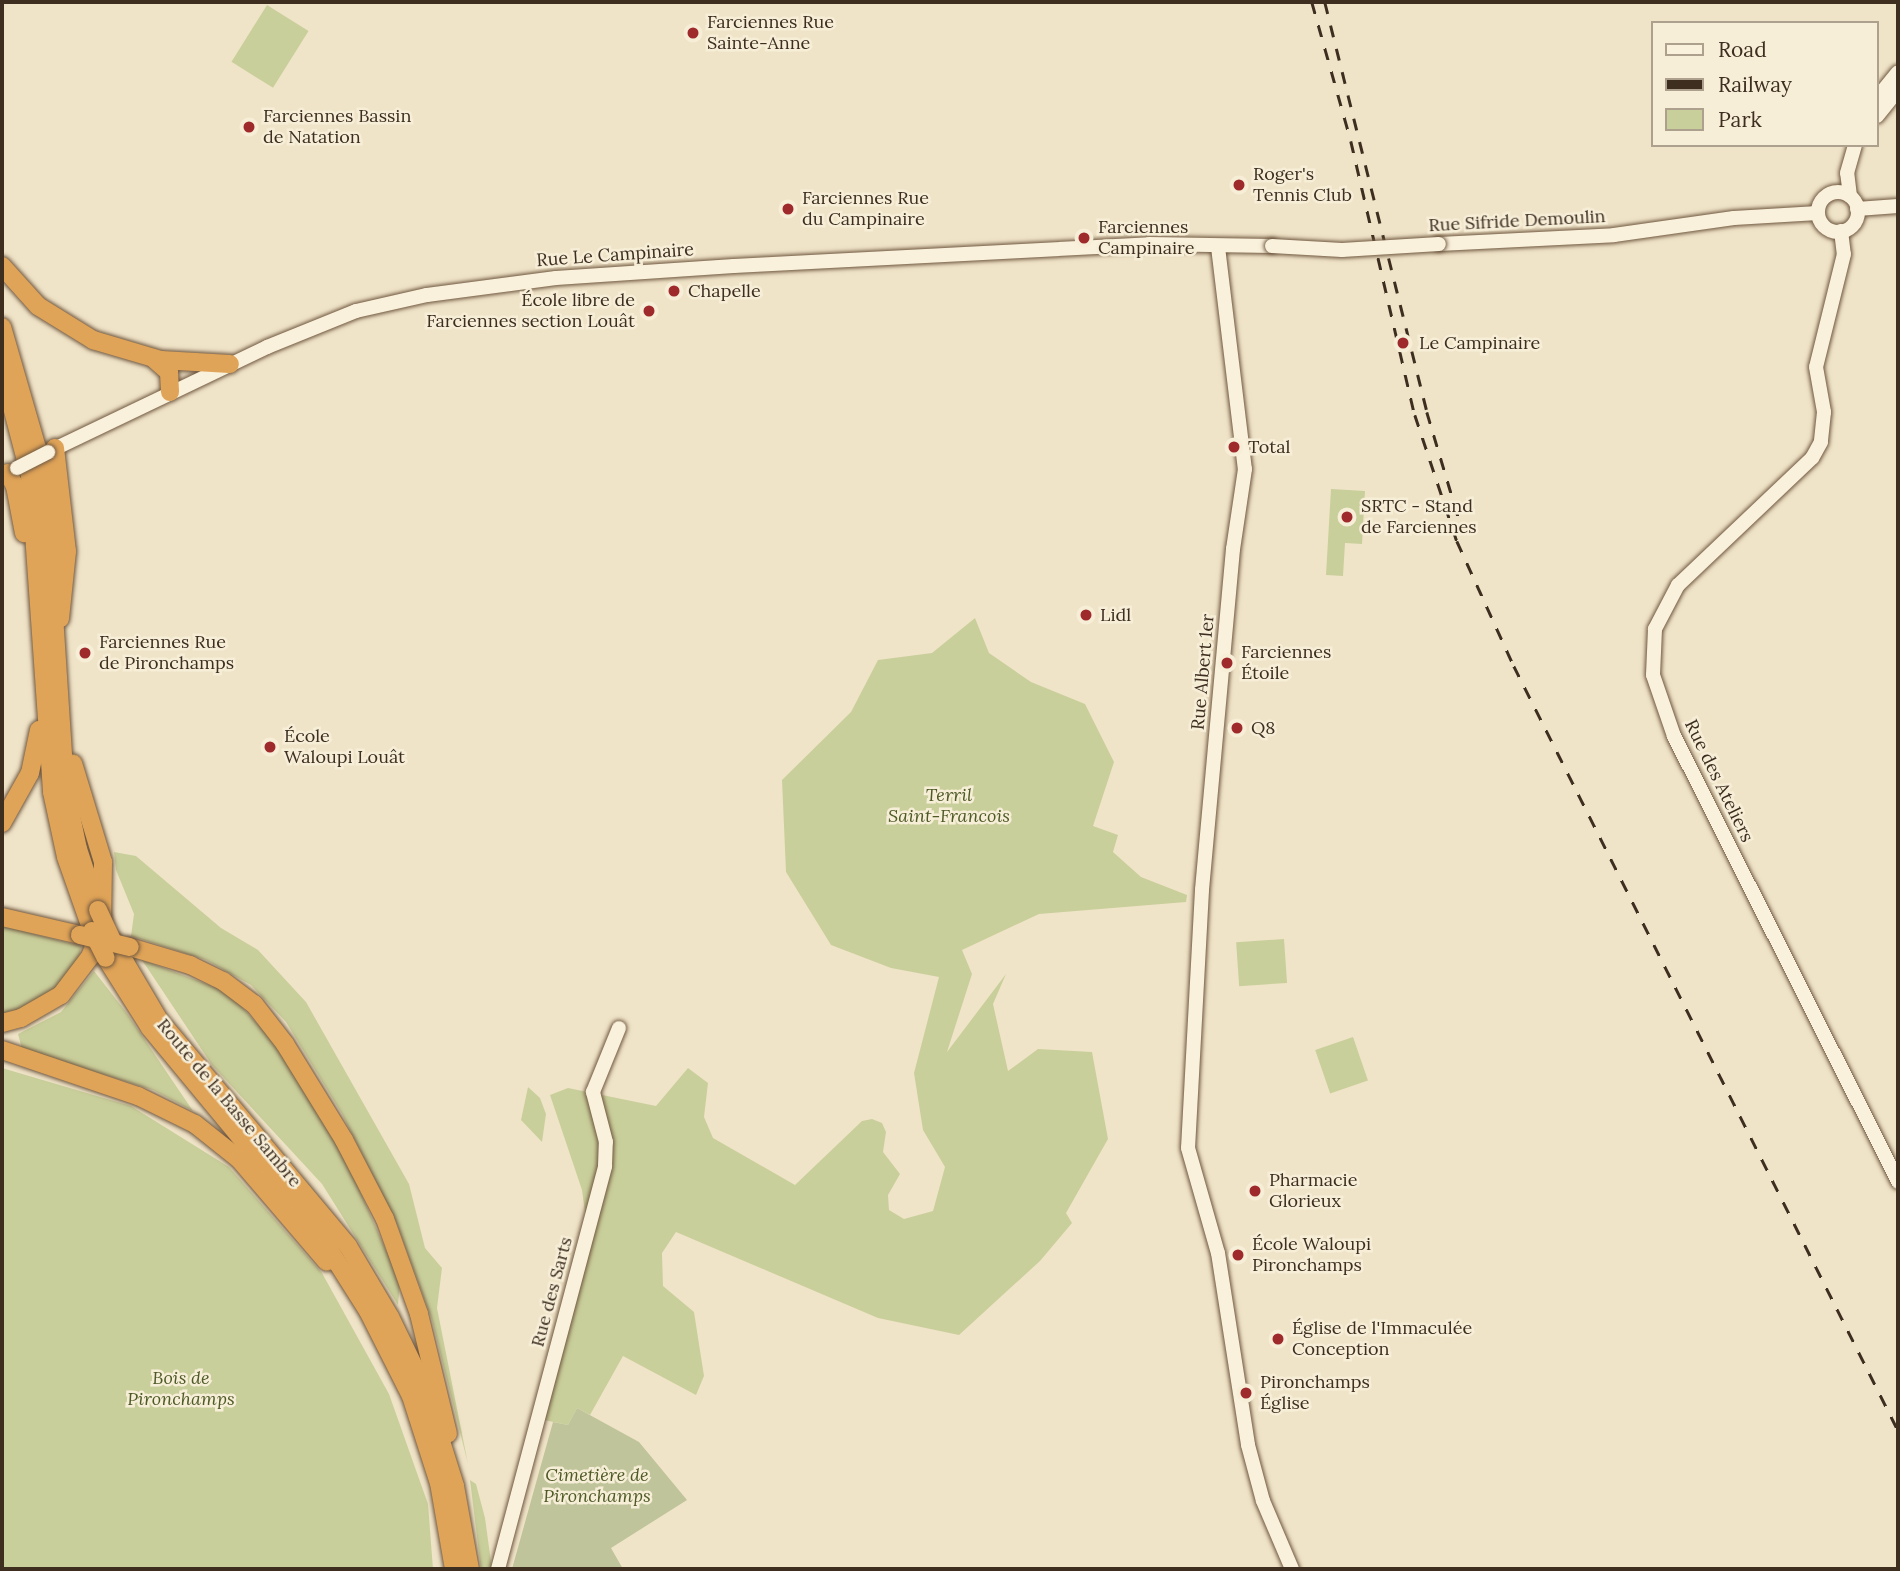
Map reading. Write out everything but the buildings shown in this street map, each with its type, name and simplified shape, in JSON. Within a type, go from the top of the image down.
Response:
[{"type":"highway","points":[[2,266],[38,306],[93,340],[152,358],[230,364]]},
{"type":"highway","name":"Route de la Basse Sambre","points":[[2,327],[45,476],[59,727],[72,824],[98,910],[150,1028],[316,1228],[368,1311],[411,1396],[439,1483],[458,1569]]},
{"type":"highway","points":[[152,358],[169,372],[170,392]]},
{"type":"highway","name":"Route de la Basse Sambre","points":[[2,369],[30,476],[57,816],[85,932],[117,949],[159,1020],[348,1246],[390,1317],[424,1387],[455,1486],[466,1531],[458,1569]]},
{"type":"highway","points":[[52,450],[67,551],[65,600],[55,636]]},
{"type":"highway","points":[[9,472],[15,486],[27,575],[41,622]]},
{"type":"highway","points":[[2,823],[30,774],[46,699]]},
{"type":"highway","points":[[2,1023],[21,1018],[61,995],[90,957],[102,925],[103,862],[59,727]]},
{"type":"highway","points":[[2,917],[85,932],[117,949],[190,965],[239,991],[278,1034],[331,1116],[385,1219],[415,1301],[447,1426],[455,1486]]},
{"type":"highway","points":[[2,1050],[138,1096],[195,1124],[239,1159],[368,1311]]},
{"type":"highway","points":[[466,1531],[476,1569]]},
{"type":"main road","points":[[1879,96],[1898,72]]},
{"type":"main road","points":[[1879,114],[1898,90]]},
{"type":"main road","points":[[1845,147],[1837,184],[1821,200],[1818,213],[1824,227],[1841,231],[1852,226],[1857,209],[1850,196],[1847,173],[1855,147]]},
{"type":"main road","points":[[1830,193],[1850,196]]},
{"type":"main road","points":[[1857,209],[1898,206]]},
{"type":"main road","name":"Rue Sifride Demoulin","points":[[1218,247],[1272,246],[1342,250],[1614,235],[1734,218],[1818,213]]},
{"type":"main road","name":"Rue des Ateliers","points":[[1841,231],[1844,254],[1816,367],[1825,427],[1812,458],[1678,585],[1656,629],[1653,675],[1674,736],[1898,1182]]},
{"type":"main road","name":"Rue Le Campinaire","points":[[9,472],[230,364],[363,309],[427,295],[556,278],[991,251],[1149,244],[1218,247]]},
{"type":"main road","name":"Rue Albert 1er","points":[[1218,247],[1245,469],[1233,549],[1202,890],[1188,1148],[1218,1253],[1248,1445],[1263,1501],[1292,1569]]},
{"type":"main road","name":"Rue des Sarts","points":[[498,1569],[605,1166],[606,1142],[593,1092],[619,1028]]},
{"type":"green space","points":[[267,5],[309,31],[273,88],[231,62]]},
{"type":"green space","name":"SRTC - Stand de Farciennes","points":[[1331,489],[1365,491],[1362,544],[1345,543],[1343,576],[1326,575]]},
{"type":"green space","name":"Terril Saint-Francois","points":[[975,618],[989,653],[1031,682],[1085,704],[1114,762],[1093,826],[1118,835],[1113,852],[1141,877],[1187,895],[1186,902],[1039,914],[962,950],[972,974],[947,1052],[1006,974],[993,1004],[1008,1071],[1038,1049],[1092,1052],[1108,1139],[1066,1213],[1072,1223],[1040,1261],[959,1335],[878,1318],[676,1232],[662,1253],[663,1286],[694,1312],[704,1376],[696,1395],[623,1356],[590,1415],[577,1408],[568,1425],[544,1420],[589,1241],[582,1190],[550,1095],[568,1088],[656,1106],[688,1068],[708,1083],[704,1117],[713,1138],[795,1185],[862,1121],[872,1119],[882,1123],[886,1132],[883,1152],[900,1174],[888,1195],[889,1210],[904,1219],[933,1211],[945,1167],[923,1130],[914,1073],[939,977],[891,968],[831,945],[786,872],[782,780],[851,712],[878,660],[932,653]]},
{"type":"green space","points":[[114,852],[136,856],[221,928],[258,950],[306,1002],[409,1184],[425,1248],[442,1268],[437,1308],[468,1464],[432,1320],[397,1224],[342,1114],[286,1022],[251,985],[206,960],[131,936],[134,914],[116,870]]},
{"type":"green space","points":[[2,926],[81,946],[77,971],[35,1007],[2,1015]]},
{"type":"green space","points":[[1284,939],[1287,983],[1239,986],[1236,942]]},
{"type":"green space","points":[[142,960],[228,992],[275,1043],[340,1146],[400,1282],[398,1305],[322,1184],[212,1065]]},
{"type":"green space","points":[[94,971],[126,1012],[193,1111],[153,1090],[22,1049],[18,1034],[61,1012]]},
{"type":"green space","points":[[1353,1037],[1368,1080],[1330,1094],[1315,1050]]},
{"type":"green space","name":"Bois de Pironchamps","points":[[2,1068],[131,1106],[229,1167],[322,1273],[389,1394],[428,1504],[433,1569],[2,1569]]},
{"type":"green space","points":[[528,1087],[540,1098],[546,1114],[542,1142],[521,1120]]},
{"type":"green space","name":"Cimetière de Pironchamps","points":[[577,1408],[639,1442],[687,1500],[611,1548],[623,1569],[512,1569],[553,1422],[568,1425]]},
{"type":"green space","points":[[470,1480],[476,1484],[485,1518],[492,1569],[481,1569]]},
{"type":"railway","points":[[1312,2],[1351,141],[1415,415],[1457,541],[1514,666],[1898,1430]]},
{"type":"railway","points":[[1325,2],[1427,412],[1458,516]]},
{"type":"place","name":"Farciennes Rue Sainte-Anne","points":[[693,33]]},
{"type":"place","name":"Farciennes Bassin de Natation","points":[[249,127]]},
{"type":"place","name":"Roger's Tennis Club","points":[[1239,185]]},
{"type":"place","name":"Farciennes Rue du Campinaire","points":[[788,209]]},
{"type":"place","name":"Farciennes Campinaire","points":[[1084,238]]},
{"type":"place","name":"Chapelle","points":[[674,291]]},
{"type":"place","name":"École libre de Farciennes section Louât","points":[[649,311]]},
{"type":"place","name":"Le Campinaire","points":[[1403,343]]},
{"type":"place","name":"Total","points":[[1234,447]]},
{"type":"place","name":"SRTC - Stand de Farciennes","points":[[1347,517]]},
{"type":"place","name":"Lidl","points":[[1086,615]]},
{"type":"place","name":"Farciennes Rue de Pironchamps","points":[[85,653]]},
{"type":"place","name":"Farciennes Étoile","points":[[1227,663]]},
{"type":"place","name":"Q8","points":[[1237,728]]},
{"type":"place","name":"École Waloupi Louât","points":[[270,747]]},
{"type":"place","name":"Pharmacie Glorieux","points":[[1255,1191]]},
{"type":"place","name":"École Waloupi Pironchamps","points":[[1238,1255]]},
{"type":"place","name":"Église de l'Immaculée Conception","points":[[1278,1339]]},
{"type":"place","name":"Pironchamps Église","points":[[1246,1393]]}]
